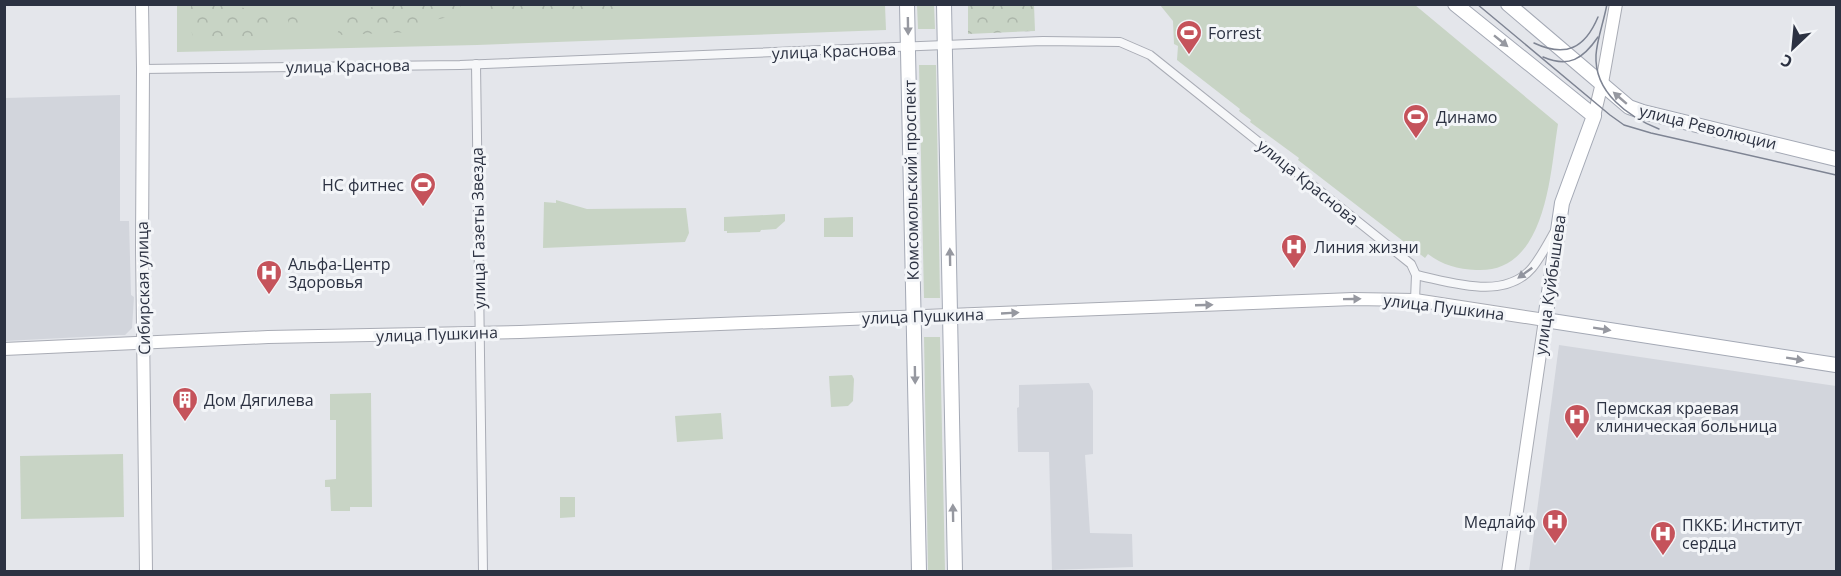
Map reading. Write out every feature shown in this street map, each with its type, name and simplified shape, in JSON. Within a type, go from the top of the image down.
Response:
[{"type":"main road","name":"Сибирская улица","points":[[142,4],[141,246],[146,572]]},
{"type":"main road","name":"Комсомольский проспект","points":[[907,4],[919,572]]},
{"type":"main road","points":[[944,4],[955,572]]},
{"type":"main road","points":[[1455,4],[1594,116]]},
{"type":"main road","name":"улица Революции","points":[[1508,4],[1629,107],[1836,159]]},
{"type":"main road","name":"улица Куйбышева","points":[[1508,572],[1558,226],[1567,186],[1594,116],[1616,4]]},
{"type":"main road","name":"улица Пушкина","points":[[4,349],[268,337],[479,333],[1353,299],[1415,300],[1836,365]]},
{"type":"street","name":"улица Краснова","points":[[143,69],[476,64],[1086,41],[1120,42],[1150,55],[1411,264],[1416,275]]},
{"type":"street","name":"улица Газеты Звезда","points":[[476,64],[483,572]]},
{"type":"street","points":[[1415,300],[1416,275],[1462,285],[1487,287],[1506,284],[1521,277],[1532,268],[1558,226]]},
{"type":"shaded area","points":[[120,95],[120,221],[129,221],[131,295],[134,297],[132,328],[125,335],[5,341],[5,98]]},
{"type":"shaded area","points":[[1559,345],[1836,386],[1836,571],[1529,571]]},
{"type":"shaded area","points":[[1089,383],[1093,391],[1093,454],[1085,455],[1090,533],[1132,534],[1133,567],[1052,570],[1049,452],[1018,452],[1019,385]]},
{"type":"green space","points":[[490,4],[624,5],[622,10],[505,17],[491,11]]},
{"type":"green space","points":[[177,5],[885,5],[886,30],[477,45],[177,52]]},
{"type":"green space","points":[[191,5],[233,5],[251,10],[266,5],[263,17],[280,17],[291,11],[314,22],[292,37],[288,20],[267,23],[258,36],[200,39],[193,36],[190,28]]},
{"type":"green space","points":[[387,5],[461,5],[458,15],[425,22],[414,32],[337,35],[340,27],[356,12]]},
{"type":"green space","points":[[917,5],[934,5],[935,29],[918,29]]},
{"type":"green space","points":[[968,5],[1034,5],[1035,31],[968,34]]},
{"type":"green space","name":"Динамо","points":[[1160,5],[1415,5],[1558,124],[1547,193],[1541,217],[1531,238],[1518,256],[1500,267],[1476,270],[1445,264],[1428,254],[1425,258],[1250,122],[1251,120],[1239,111],[1240,109],[1177,60],[1178,46],[1174,44],[1173,21]]},
{"type":"green space","points":[[919,65],[936,65],[940,298],[924,298]]},
{"type":"green space","points":[[556,200],[587,209],[686,208],[689,233],[685,242],[543,248],[544,202],[556,203]]},
{"type":"green space","points":[[785,214],[785,221],[776,229],[760,232],[727,233],[724,231],[724,217]]},
{"type":"green space","points":[[853,217],[853,237],[824,237],[824,218]]},
{"type":"green space","points":[[924,337],[940,337],[945,571],[928,571]]},
{"type":"green space","points":[[852,375],[854,379],[853,401],[848,406],[831,407],[829,376]]},
{"type":"green space","points":[[371,393],[372,507],[350,507],[350,511],[331,511],[330,487],[325,487],[325,480],[336,479],[336,420],[330,420],[330,394]]},
{"type":"green space","points":[[721,413],[723,439],[677,442],[675,416]]},
{"type":"green space","points":[[123,454],[124,517],[21,519],[20,456]]},
{"type":"green space","points":[[560,497],[575,497],[575,517],[560,518]]},
{"type":"tram line","points":[[1477,4],[1624,125],[1836,175]]},
{"type":"tram line","points":[[1607,4],[1596,55],[1601,81],[1607,92],[1625,110],[1659,129]]},
{"type":"tram line","points":[[1534,43],[1556,50],[1573,47],[1587,36],[1598,17]]},
{"type":"tram line","points":[[1543,57],[1560,62],[1575,59],[1587,51],[1598,37]]},
{"type":"place","name":"Forrest","points":[[1189,56]]},
{"type":"place","name":"Динамо","points":[[1416,140]]},
{"type":"place","name":"НС фитнес","points":[[423,208]]},
{"type":"place","name":"Линия жизни","points":[[1294,270]]},
{"type":"place","name":"Альфа-Центр Здоровья","points":[[269,296]]},
{"type":"place","name":"Дом Дягилева","points":[[185,423]]},
{"type":"place","name":"Пермская краевая клиническая больница","points":[[1577,440]]},
{"type":"place","name":"Медлайф","points":[[1555,545]]},
{"type":"place","name":"ПККБ: Институт сердца","points":[[1663,557]]}]
